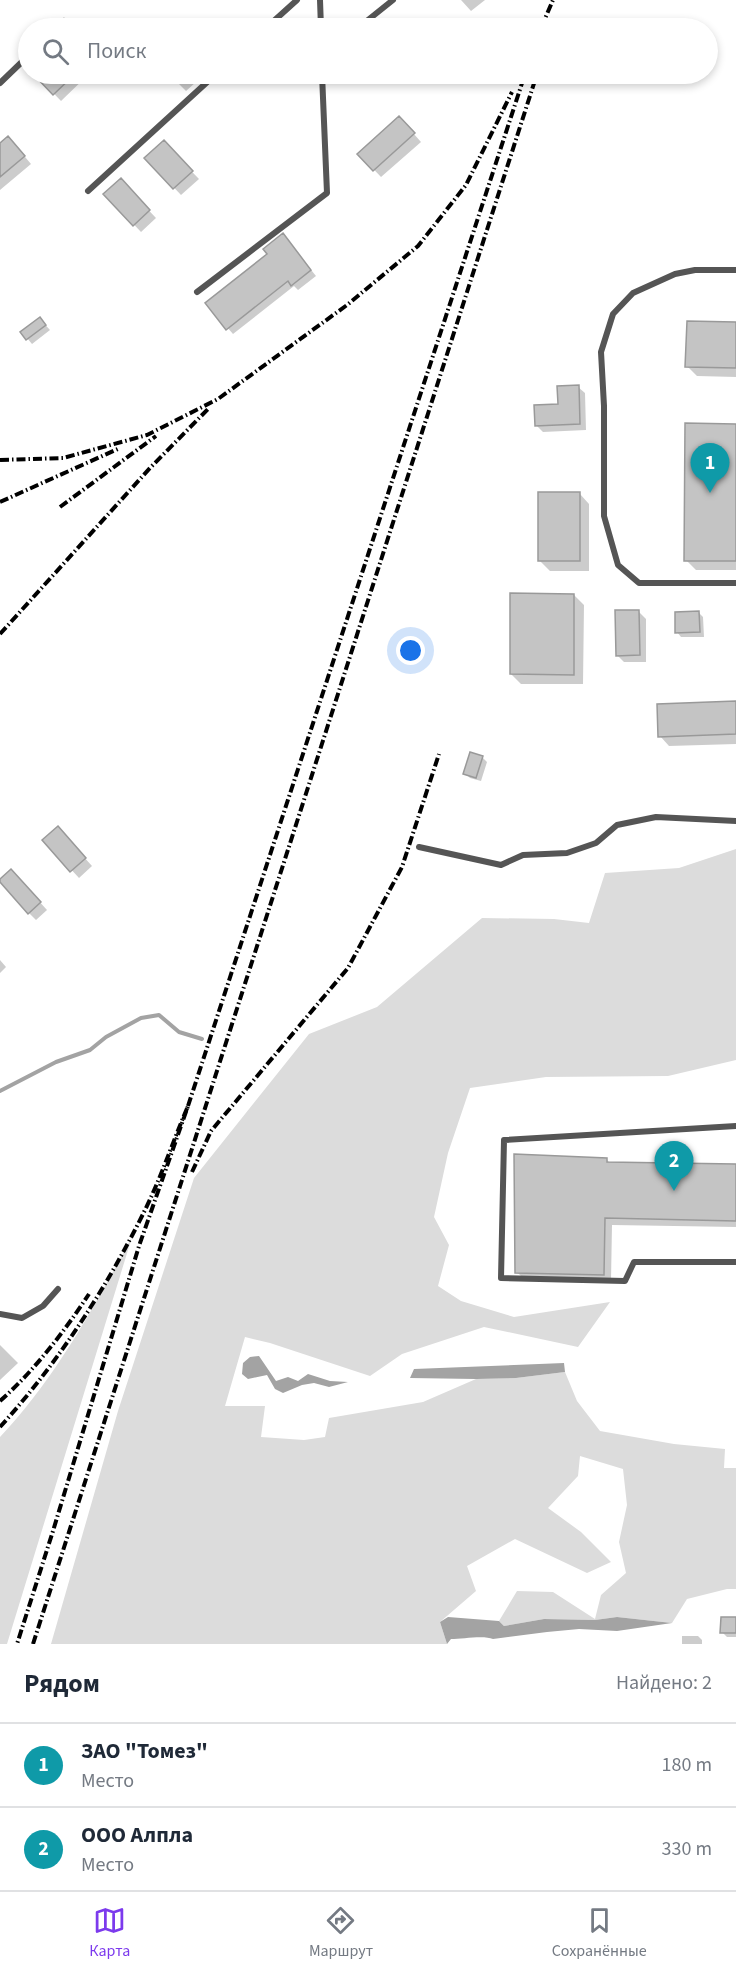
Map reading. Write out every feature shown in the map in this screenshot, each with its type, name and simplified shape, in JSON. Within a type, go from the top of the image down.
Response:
[{"type":"lane","points":[[277,18],[297,0]]},
{"type":"lane","points":[[320,0],[321,18]]},
{"type":"lane","points":[[370,18],[393,0]]},
{"type":"lane","points":[[0,83],[18,66]]},
{"type":"lane","points":[[88,191],[205,84]]},
{"type":"lane","points":[[197,292],[327,194],[322,84]]},
{"type":"lane","points":[[736,270],[695,270],[675,274],[633,293],[613,314],[601,352],[604,406],[604,516],[618,564],[639,583],[736,583]]},
{"type":"lane","points":[[419,847],[501,865],[523,855],[567,854],[596,843],[617,825],[656,817],[736,821]]},
{"type":"lane","points":[[736,1126],[504,1140],[501,1278],[625,1281],[634,1262],[736,1262]]},
{"type":"lane","points":[[0,1314],[22,1318],[43,1306],[58,1289]]},
{"type":"shaded area","points":[[736,849],[736,1060],[668,1076],[546,1077],[470,1088],[448,1153],[434,1217],[449,1245],[438,1286],[461,1301],[514,1317],[610,1302],[578,1347],[484,1327],[402,1354],[370,1376],[245,1337],[225,1406],[265,1406],[261,1437],[304,1440],[325,1437],[329,1418],[423,1402],[476,1379],[516,1378],[565,1372],[577,1401],[600,1431],[674,1444],[725,1449],[724,1468],[736,1468],[736,1589],[687,1599],[672,1623],[617,1617],[595,1620],[544,1619],[504,1626],[499,1621],[517,1591],[553,1592],[595,1619],[601,1595],[626,1573],[619,1542],[627,1505],[623,1469],[580,1456],[578,1476],[548,1508],[581,1532],[611,1562],[587,1573],[515,1539],[467,1566],[476,1591],[440,1622],[447,1644],[51,1644],[118,1411],[194,1178],[309,1034],[377,1007],[482,918],[554,919],[589,923],[605,873],[679,868]]},
{"type":"shaded area","points":[[132,1237],[7,1644],[0,1644],[0,1437],[20,1415],[56,1367],[88,1316]]},
{"type":"shaded area","points":[[259,1356],[276,1381],[288,1377],[298,1381],[308,1374],[330,1381],[348,1382],[329,1387],[314,1383],[302,1385],[283,1393],[275,1389],[267,1375],[248,1379],[242,1374],[243,1363],[250,1357]]},
{"type":"shaded area","points":[[564,1363],[565,1372],[516,1378],[410,1378],[414,1369]]},
{"type":"shaded area","points":[[448,1617],[499,1621],[504,1626],[544,1619],[595,1620],[617,1617],[672,1623],[617,1631],[579,1629],[493,1639],[479,1637],[451,1639],[447,1644],[440,1622]]},
{"type":"building","points":[[43,84],[65,84],[53,95]]},
{"type":"building","points":[[399,116],[415,133],[373,171],[357,154]]},
{"type":"building","points":[[8,136],[25,156],[0,177],[0,143]]},
{"type":"building","points":[[164,140],[193,171],[173,189],[144,158]]},
{"type":"building","points":[[121,178],[150,210],[133,226],[103,194]]},
{"type":"building","points":[[283,233],[311,270],[291,286],[288,281],[226,330],[205,303],[267,254],[263,249]]},
{"type":"building","points":[[40,317],[46,325],[26,340],[20,332]]},
{"type":"building","points":[[687,321],[736,322],[736,368],[685,367]]},
{"type":"building","points":[[579,385],[580,424],[535,426],[534,405],[558,404],[557,386]]},
{"type":"building","points":[[685,423],[736,424],[736,561],[684,561]]},
{"type":"building","points":[[538,492],[580,492],[580,561],[538,561]]},
{"type":"building","points":[[510,593],[574,594],[574,675],[510,674]]},
{"type":"building","points":[[615,610],[639,610],[640,655],[616,656]]},
{"type":"building","points":[[699,611],[700,632],[675,633],[675,612]]},
{"type":"building","points":[[736,701],[736,734],[658,737],[657,704]]},
{"type":"building","points":[[470,752],[483,756],[476,778],[463,774]]},
{"type":"building","points":[[58,826],[86,858],[70,872],[42,840]]},
{"type":"building","points":[[11,869],[41,902],[28,914],[0,882],[0,879]]},
{"type":"building","points":[[514,1154],[607,1158],[607,1162],[736,1164],[736,1221],[605,1218],[604,1275],[515,1273]]},
{"type":"building","points":[[721,1617],[736,1617],[736,1633],[720,1633]]},
{"type":"waterway","points":[[0,1091],[56,1062],[90,1050],[106,1037],[141,1018],[159,1015],[179,1032],[202,1039]]},
{"type":"railway","points":[[545,18],[553,0]]},
{"type":"railway","points":[[188,1106],[522,84]]},
{"type":"railway","points":[[33,1644],[534,84]]},
{"type":"railway","points":[[0,460],[63,458],[147,435],[218,399],[347,305],[418,246],[466,185],[512,92]]},
{"type":"railway","points":[[0,634],[150,468],[209,408]]},
{"type":"railway","points":[[60,507],[156,436]]},
{"type":"railway","points":[[0,502],[120,448]]},
{"type":"railway","points":[[192,1172],[211,1131],[348,968],[402,867],[439,754]]},
{"type":"railway","points":[[0,1427],[61,1351],[114,1269],[150,1199],[188,1106],[139,1246],[17,1644]]},
{"type":"railway","points":[[0,1401],[48,1350],[89,1294]]},
{"type":"place","name":"ЗАО \"Томез\"","points":[[710,493]]},
{"type":"place","name":"ООО Алпла","points":[[674,1191]]}]
